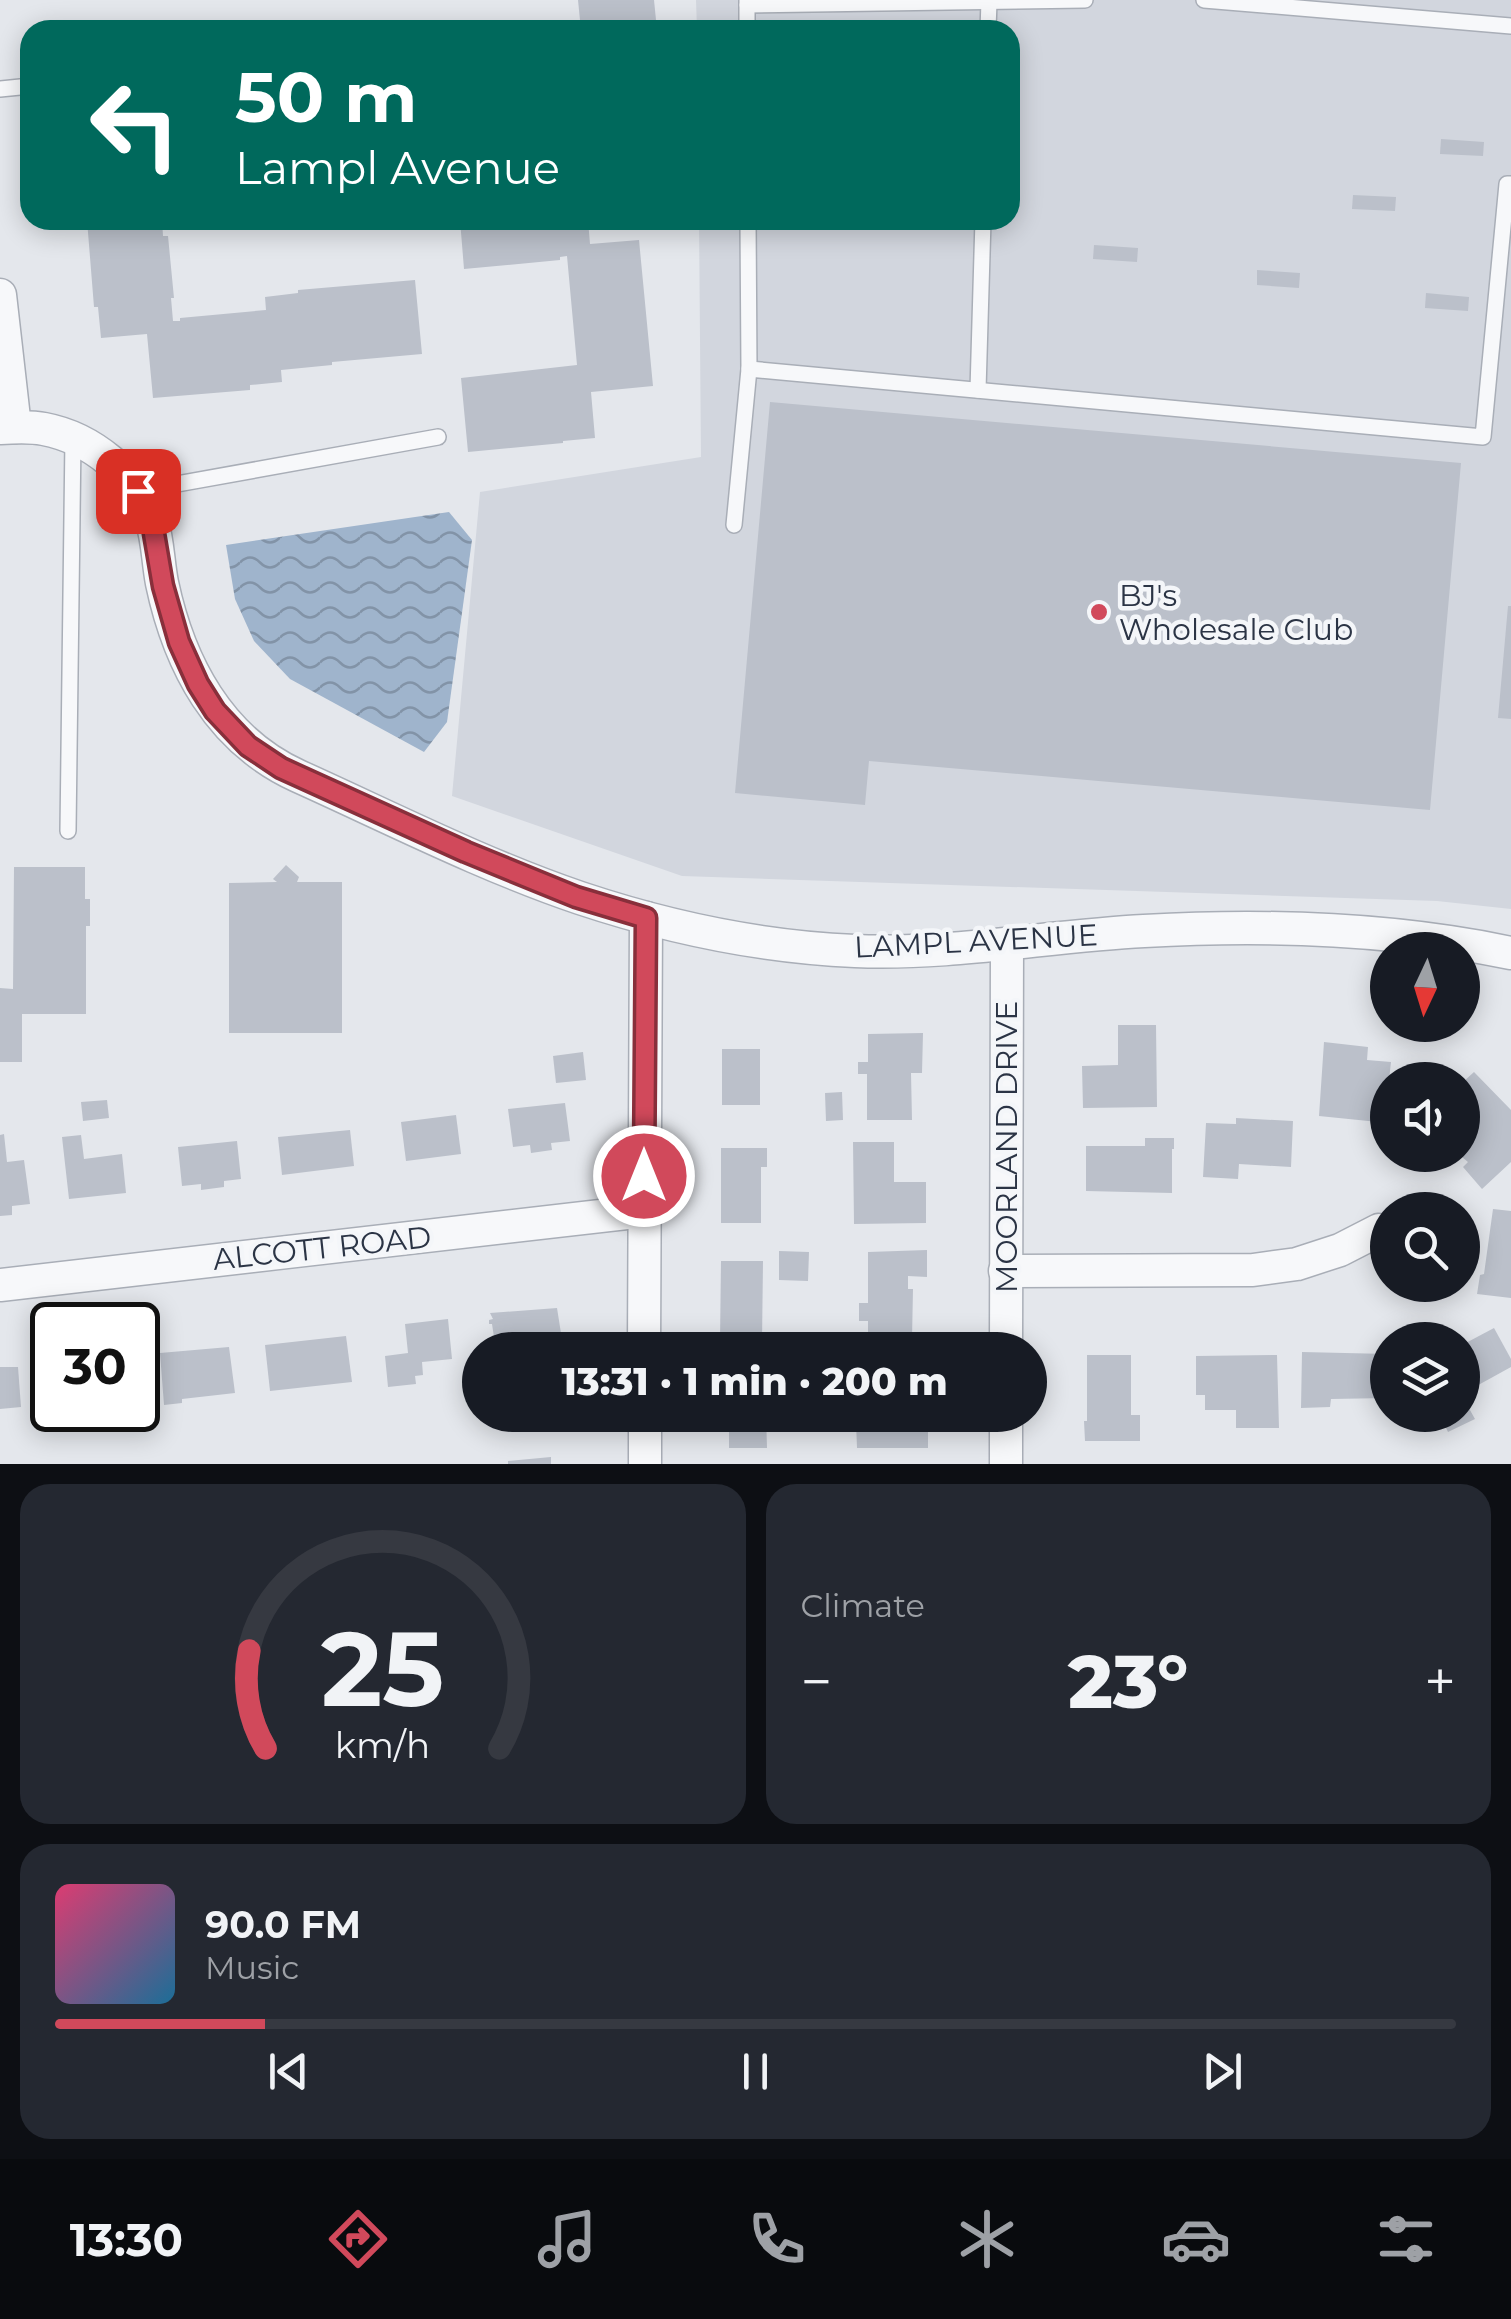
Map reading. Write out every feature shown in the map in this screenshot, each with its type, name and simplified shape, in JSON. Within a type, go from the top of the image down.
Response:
[{"type":"street","points":[[0,295],[7,427],[44,429],[72,438]]},
{"type":"street","name":"LAMPL AVENUE","points":[[72,438],[121,470],[138,491],[152,522],[163,586],[179,642],[215,711],[248,746],[281,768],[576,897],[646,918],[757,941],[854,951],[936,950],[1146,930],[1269,928],[1368,932],[1467,944],[1511,954]]},
{"type":"street","points":[[644,1332],[646,918]]},
{"type":"street","name":"MOORLAND DRIVE","points":[[1006,1332],[1007,944]]},
{"type":"street","name":"ALCOTT ROAD","points":[[0,1284],[644,1212]]},
{"type":"street","points":[[1005,1270],[1253,1270],[1311,1260],[1370,1235]]},
{"type":"street","points":[[645,1432],[645,1464]]},
{"type":"street","points":[[1006,1432],[1006,1464]]},
{"type":"lane","points":[[747,2],[1085,0]]},
{"type":"lane","points":[[1204,0],[1333,5],[1511,26]]},
{"type":"lane","points":[[1436,19],[1438,0]]},
{"type":"lane","points":[[749,369],[1483,437],[1507,184],[1511,184]]},
{"type":"lane","points":[[734,526],[749,369],[748,230]]},
{"type":"lane","points":[[978,390],[983,230]]},
{"type":"lane","points":[[138,491],[438,437]]},
{"type":"lane","points":[[68,832],[72,438]]},
{"type":"shaded area","points":[[696,0],[1511,0],[1511,909],[1437,901],[682,876],[452,796],[480,492],[701,457],[699,230],[1020,230],[1020,20],[697,20]]},
{"type":"water","points":[[449,512],[472,540],[447,722],[424,752],[290,679],[254,641],[235,599],[226,545]]},
{"type":"building","points":[[578,0],[654,0],[656,20],[580,20]]},
{"type":"building","points":[[1441,139],[1484,142],[1483,156],[1440,154]]},
{"type":"building","points":[[1353,195],[1396,197],[1395,211],[1352,209]]},
{"type":"building","points":[[88,230],[163,230],[163,236],[168,236],[173,321],[266,310],[265,297],[298,290],[415,280],[422,354],[281,370],[282,382],[250,385],[250,390],[153,398],[147,334],[101,338],[98,307],[94,307]]},
{"type":"building","points":[[461,230],[589,230],[590,244],[639,240],[653,386],[591,392],[595,438],[468,452],[461,378],[577,365],[567,256],[560,260],[464,269]]},
{"type":"building","points":[[1094,245],[1138,248],[1137,262],[1093,259]]},
{"type":"building","points":[[1257,270],[1300,273],[1299,288],[1257,285]]},
{"type":"building","points":[[1426,293],[1469,297],[1468,311],[1425,308]]},
{"type":"building","name":"BJ's Wholesale Club","points":[[770,402],[1461,463],[1430,810],[869,761],[865,805],[735,793]]},
{"type":"building","points":[[1511,606],[1511,719],[1498,718]]},
{"type":"building","points":[[286,865],[299,877],[297,882],[342,882],[342,1033],[229,1033],[229,883],[277,882],[273,879]]},
{"type":"building","points":[[14,867],[85,867],[85,899],[90,899],[90,926],[86,926],[86,1014],[22,1014],[22,1062],[0,1062],[0,988],[13,989]]},
{"type":"building","points":[[1118,1025],[1156,1025],[1157,1107],[1083,1108],[1082,1066],[1118,1065]]},
{"type":"building","points":[[923,1033],[922,1073],[911,1073],[912,1120],[867,1120],[867,1074],[858,1074],[858,1062],[868,1062],[868,1034]]},
{"type":"building","points":[[1324,1042],[1368,1047],[1367,1060],[1391,1062],[1370,1062],[1370,1121],[1319,1116]]},
{"type":"building","points":[[722,1049],[760,1049],[760,1105],[722,1105]]},
{"type":"building","points":[[583,1052],[586,1080],[556,1083],[553,1056]]},
{"type":"building","points":[[1480,1078],[1511,1110],[1511,1162],[1482,1189],[1467,1172],[1480,1172]]},
{"type":"building","points":[[842,1092],[843,1120],[826,1121],[825,1093]]},
{"type":"building","points":[[107,1100],[109,1118],[83,1121],[81,1102]]},
{"type":"building","points":[[565,1103],[570,1141],[551,1143],[552,1150],[531,1153],[530,1145],[513,1147],[508,1109]]},
{"type":"building","points":[[456,1115],[461,1154],[406,1161],[401,1122]]},
{"type":"building","points":[[1236,1118],[1293,1121],[1291,1167],[1239,1164],[1238,1179],[1203,1177],[1206,1123],[1236,1124]]},
{"type":"building","points":[[350,1130],[354,1166],[282,1175],[278,1137]]},
{"type":"building","points":[[4,1134],[7,1162],[24,1160],[30,1204],[12,1206],[12,1215],[0,1216],[0,1135]]},
{"type":"building","points":[[81,1135],[84,1159],[122,1154],[126,1193],[69,1199],[62,1137]]},
{"type":"building","points":[[1145,1138],[1174,1138],[1172,1193],[1086,1191],[1086,1146],[1145,1146]]},
{"type":"building","points":[[237,1141],[241,1179],[224,1181],[224,1187],[201,1190],[201,1184],[182,1186],[178,1147]]},
{"type":"building","points":[[853,1142],[894,1142],[894,1182],[926,1182],[926,1223],[854,1224]]},
{"type":"building","points":[[721,1148],[767,1148],[767,1167],[761,1167],[761,1223],[721,1223]]},
{"type":"building","points":[[1493,1209],[1511,1211],[1511,1298],[1480,1294],[1480,1275],[1484,1274]]},
{"type":"building","points":[[927,1250],[927,1277],[908,1276],[908,1289],[913,1289],[912,1332],[868,1332],[868,1321],[859,1321],[859,1303],[868,1303],[868,1252]]},
{"type":"building","points":[[779,1251],[809,1252],[808,1281],[779,1280]]},
{"type":"building","points":[[721,1261],[763,1261],[762,1332],[720,1332]]},
{"type":"building","points":[[557,1308],[561,1332],[493,1332],[490,1313]]},
{"type":"building","points":[[448,1319],[452,1359],[422,1362],[423,1375],[415,1376],[416,1384],[388,1387],[385,1356],[408,1353],[405,1324]]},
{"type":"building","points":[[1494,1328],[1511,1359],[1511,1367],[1480,1384],[1480,1335]]},
{"type":"building","points":[[346,1336],[352,1382],[270,1391],[265,1345]]},
{"type":"building","points":[[229,1347],[235,1393],[164,1405],[160,1353]]},
{"type":"building","points":[[1302,1352],[1370,1354],[1370,1398],[1331,1399],[1330,1407],[1301,1408]]},
{"type":"building","points":[[1087,1355],[1131,1355],[1131,1415],[1140,1415],[1140,1441],[1085,1441]]},
{"type":"building","points":[[1277,1355],[1279,1428],[1236,1428],[1236,1410],[1205,1410],[1205,1395],[1196,1395],[1196,1356]]},
{"type":"building","points":[[0,1367],[18,1367],[21,1407],[0,1409]]},
{"type":"building","points":[[729,1432],[767,1432],[767,1448],[729,1448]]},
{"type":"building","points":[[856,1432],[928,1432],[928,1448],[857,1448]]},
{"type":"building","points":[[551,1457],[551,1464],[508,1464],[508,1461]]},
{"type":"place","name":"BJ's Wholesale Club","points":[[1099,612]]},
{"type":"route","points":[[138,491],[152,522],[163,586],[179,642],[215,711],[248,746],[281,768],[466,852],[576,897],[646,918],[644,1176]]}]
